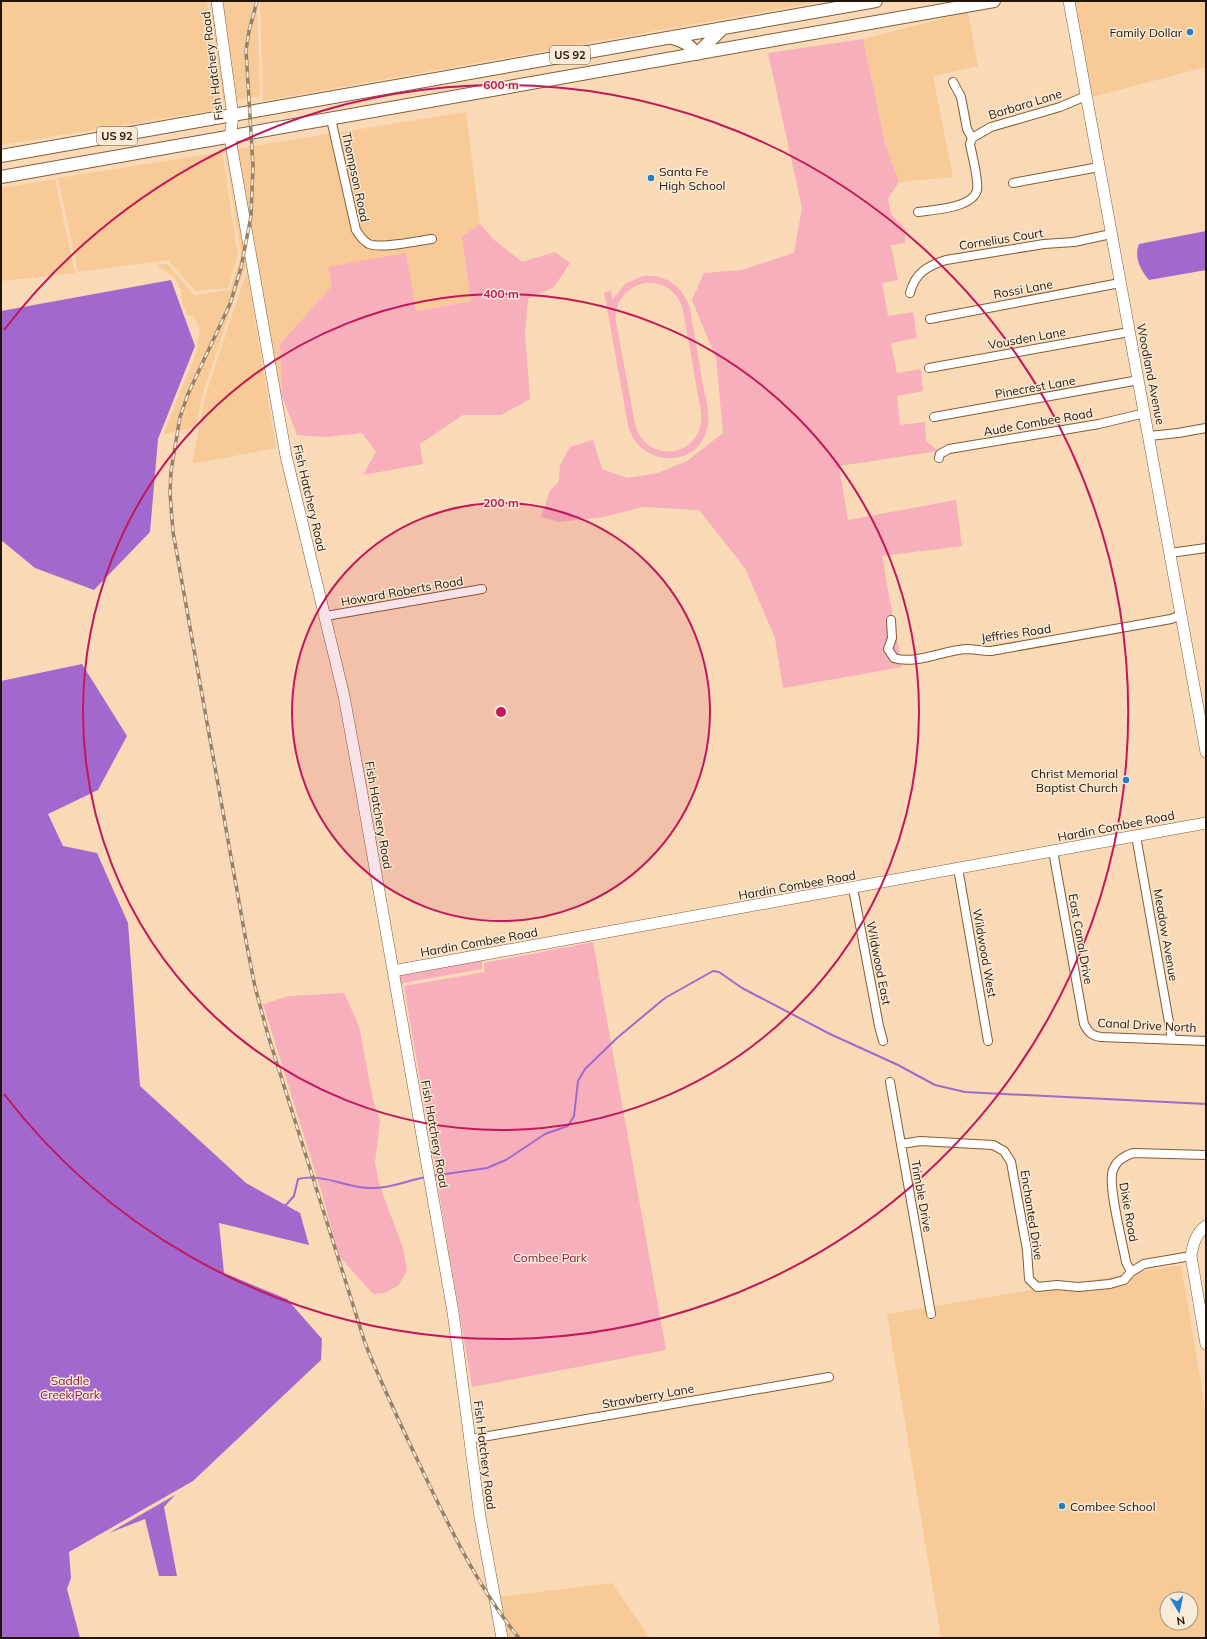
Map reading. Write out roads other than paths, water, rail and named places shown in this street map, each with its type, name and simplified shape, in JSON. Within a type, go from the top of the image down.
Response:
[{"type":"main road","name":"US 92","points":[[1,156],[876,1]]},
{"type":"main road","name":"US 92","points":[[1,177],[230,138],[994,1]]},
{"type":"main road","points":[[670,38],[680,40],[687,44],[697,54],[723,28],[737,41],[757,43]]},
{"type":"main road","points":[[57,147],[61,167]]},
{"type":"street","name":"Fish Hatchery Road","points":[[217,1],[233,116],[230,138],[286,456],[326,616],[344,696],[430,1175],[453,1312],[471,1439],[480,1517],[502,1638]]},
{"type":"street","name":"Woodland Avenue","points":[[1069,1],[1206,752]]},
{"type":"street","points":[[918,212],[963,204],[971,200],[977,190],[970,144],[972,138],[968,129],[961,97],[953,82]]},
{"type":"street","name":"Barbara Lane","points":[[972,138],[991,126],[1055,109],[1086,96]]},
{"type":"street","name":"Thompson Road","points":[[331,119],[356,230],[364,241],[370,245],[381,246],[432,239]]},
{"type":"street","points":[[1013,183],[1099,167]]},
{"type":"street","name":"Cornelius Court","points":[[910,293],[918,274],[930,265],[946,260],[1044,244],[1074,242],[1111,234]]},
{"type":"street","name":"Rossi Lane","points":[[930,319],[1120,284]]},
{"type":"street","name":"Vousden Lane","points":[[929,368],[1129,332]]},
{"type":"street","name":"Pinecrest Lane","points":[[934,417],[1139,380]]},
{"type":"street","name":"Aude Combee Road","points":[[939,458],[940,454],[949,449],[1099,424],[1145,413]]},
{"type":"street","points":[[1149,436],[1206,428]]},
{"type":"street","points":[[1170,553],[1206,548]]},
{"type":"street","name":"Howard Roberts Road","points":[[326,616],[482,589]]},
{"type":"street","name":"Jeffries Road","points":[[891,620],[892,638],[888,649],[894,658],[900,660],[934,656],[966,649],[980,652],[991,651],[1171,619],[1181,615]]},
{"type":"street","name":"Hardin Combee Road","points":[[393,971],[1206,823]]},
{"type":"street","name":"Meadow Avenue","points":[[1136,836],[1172,1039]]},
{"type":"street","name":"East Canal Drive","points":[[1053,852],[1084,1024],[1088,1031]]},
{"type":"street","name":"Wildwood West","points":[[958,868],[988,1041]]},
{"type":"street","name":"Wildwood East","points":[[853,888],[883,1041]]},
{"type":"street","name":"Canal Drive North","points":[[1088,1031],[1091,1034],[1101,1037],[1206,1041]]},
{"type":"street","name":"Trimble Drive","points":[[890,1082],[931,1314]]},
{"type":"street","name":"Enchanted Drive","points":[[902,1144],[920,1141],[993,1145],[1004,1151],[1010,1162],[1027,1250],[1029,1279],[1037,1287],[1056,1285],[1078,1287],[1110,1284],[1124,1280],[1132,1272]]},
{"type":"street","name":"Dixie Road","points":[[1132,1272],[1126,1262],[1111,1184],[1113,1170],[1117,1163],[1127,1155],[1137,1152],[1206,1155]]},
{"type":"street","points":[[1206,1226],[1198,1233],[1192,1247],[1191,1256],[1206,1344]]},
{"type":"street","points":[[1132,1272],[1144,1264],[1191,1256]]},
{"type":"street","name":"Strawberry Lane","points":[[471,1439],[829,1377]]},
{"type":"waterway","points":[[432,1176],[487,1168],[506,1160],[545,1134],[568,1126],[574,1116],[578,1081],[585,1069],[617,1038],[665,998],[713,971],[719,972],[742,988],[830,1034],[898,1065],[935,1085],[965,1092],[1206,1104]]},
{"type":"waterway","points":[[286,1205],[294,1196],[298,1179],[325,1179],[359,1187],[376,1188],[426,1177]]},
{"type":"railway","points":[[257,1],[249,31],[246,50],[253,166],[251,216],[241,268],[230,304],[188,394],[180,417],[171,471],[170,493],[173,532],[246,941],[255,987],[268,1035],[365,1343],[372,1360],[409,1443],[467,1560],[491,1600],[519,1638]]},
{"type":"place","name":"Family Dollar","points":[[1190,32]]},
{"type":"place","name":"Santa Fe High School","points":[[651,178]]},
{"type":"place","name":"Christ Memorial Baptist Church","points":[[1126,780]]},
{"type":"place","name":"Combee School","points":[[1062,1506]]},
{"type":"park label","name":"Combee Park","points":[[550,1257]]},
{"type":"park label","name":"Saddle Creek Park","points":[[70,1387]]}]
